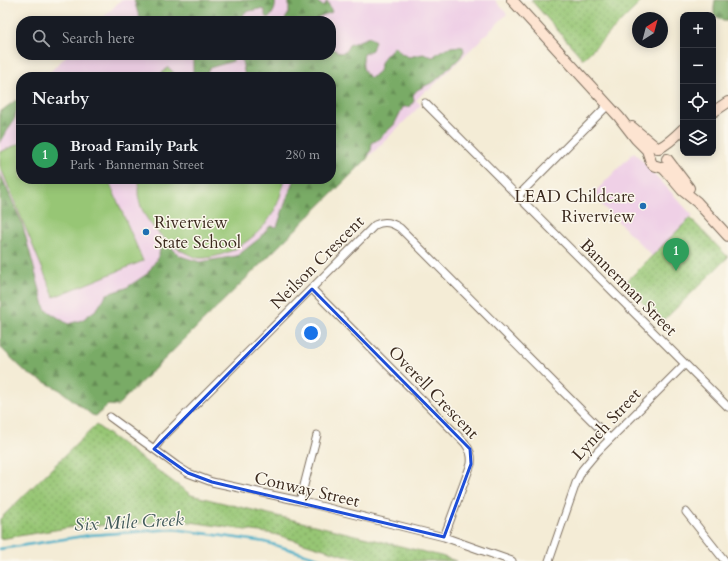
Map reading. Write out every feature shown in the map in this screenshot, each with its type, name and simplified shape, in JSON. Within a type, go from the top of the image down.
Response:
[{"type":"street","points":[[512,0],[608,105],[652,145],[664,150],[667,157],[697,202]]},
{"type":"street","points":[[716,103],[728,95]]},
{"type":"street","name":"Bannerman Street","points":[[425,102],[728,407]]},
{"type":"street","points":[[716,110],[728,102]]},
{"type":"street","points":[[518,196],[608,105]]},
{"type":"street","points":[[620,116],[636,139],[647,150],[653,164],[666,171],[682,190],[697,202],[728,236]]},
{"type":"street","points":[[650,156],[652,151],[669,142],[680,132]]},
{"type":"street","points":[[659,166],[664,164],[673,147],[680,140]]},
{"type":"street","name":"Neilson Crescent","points":[[154,449],[163,437],[375,225],[384,222],[389,222],[406,234],[610,438]]},
{"type":"street","name":"Overell Crescent","points":[[312,289],[465,442],[470,449],[471,464],[444,537]]},
{"type":"street","name":"Lynch Street","points":[[549,561],[578,477],[591,458],[685,364]]},
{"type":"street","name":"Conway Street","points":[[110,417],[188,473],[212,482],[444,537],[512,561]]},
{"type":"street","points":[[300,502],[317,435]]},
{"type":"street","points":[[686,512],[725,561]]},
{"type":"highlighted area","points":[[312,289],[470,449],[471,464],[444,537],[212,482],[188,473],[154,449]]},
{"type":"shaded area","name":"Riverview State School","points":[[121,0],[495,0],[507,14],[429,91],[427,89],[416,100],[421,105],[117,406],[0,286],[0,124],[16,107],[16,184],[336,184],[336,72],[50,72],[62,60],[336,60],[336,16],[105,16]]},
{"type":"shaded area","name":"LEAD Childcare Riverview","points":[[634,152],[693,216],[652,256],[592,195]]},
{"type":"green space","points":[[134,0],[275,0],[275,8],[270,16],[265,16],[265,10],[259,9],[245,12],[243,16],[139,16]]},
{"type":"green space","points":[[289,0],[315,0],[324,7],[327,1],[332,12],[320,16],[287,16],[289,13]]},
{"type":"green space","points":[[531,0],[643,0],[583,59]]},
{"type":"green space","points":[[715,0],[728,0],[728,21],[723,21],[716,16],[714,8]]},
{"type":"green space","points":[[369,37],[375,41],[372,50],[364,54],[364,70],[365,73],[371,78],[379,71],[383,60],[395,46],[402,54],[409,57],[423,54],[433,57],[450,47],[463,47],[464,51],[460,58],[435,81],[417,90],[413,95],[414,101],[410,107],[403,107],[394,125],[376,141],[372,142],[371,150],[367,159],[117,406],[108,405],[96,416],[92,415],[60,390],[27,373],[1,348],[0,173],[22,223],[45,309],[68,324],[82,320],[97,309],[107,294],[126,288],[147,274],[157,259],[161,247],[169,245],[180,256],[200,262],[237,256],[260,238],[270,226],[277,227],[293,184],[336,184],[336,72],[244,72],[242,60],[336,60],[336,51],[340,53],[345,52],[349,45]]},
{"type":"green space","points":[[193,60],[233,60],[209,68],[208,72],[193,72]]},
{"type":"green space","points":[[168,67],[173,72],[163,72]]},
{"type":"green space","points":[[16,100],[15,118],[0,143],[0,112]]},
{"type":"green space","points":[[16,145],[16,184],[110,184],[143,261],[54,297],[0,166],[0,152]]},
{"type":"green space","points":[[139,184],[283,184],[278,202],[268,221],[261,229],[233,250],[207,258],[194,257],[176,248],[167,241],[150,223],[139,202]]},
{"type":"green space","points":[[690,218],[728,257],[662,322],[624,284]]},
{"type":"green space","points":[[96,425],[191,495],[441,556],[456,561],[363,561],[274,534],[183,521],[73,527],[0,539],[0,519]]},
{"type":"waterway","name":"Six Mile Creek","points":[[0,549],[90,535],[174,529],[265,542],[328,561]]},
{"type":"place","name":"LEAD Childcare Riverview","points":[[643,206]]},
{"type":"place","name":"Riverview State School","points":[[146,232]]},
{"type":"place","name":"Broad Family Park","points":[[676,271]]}]
